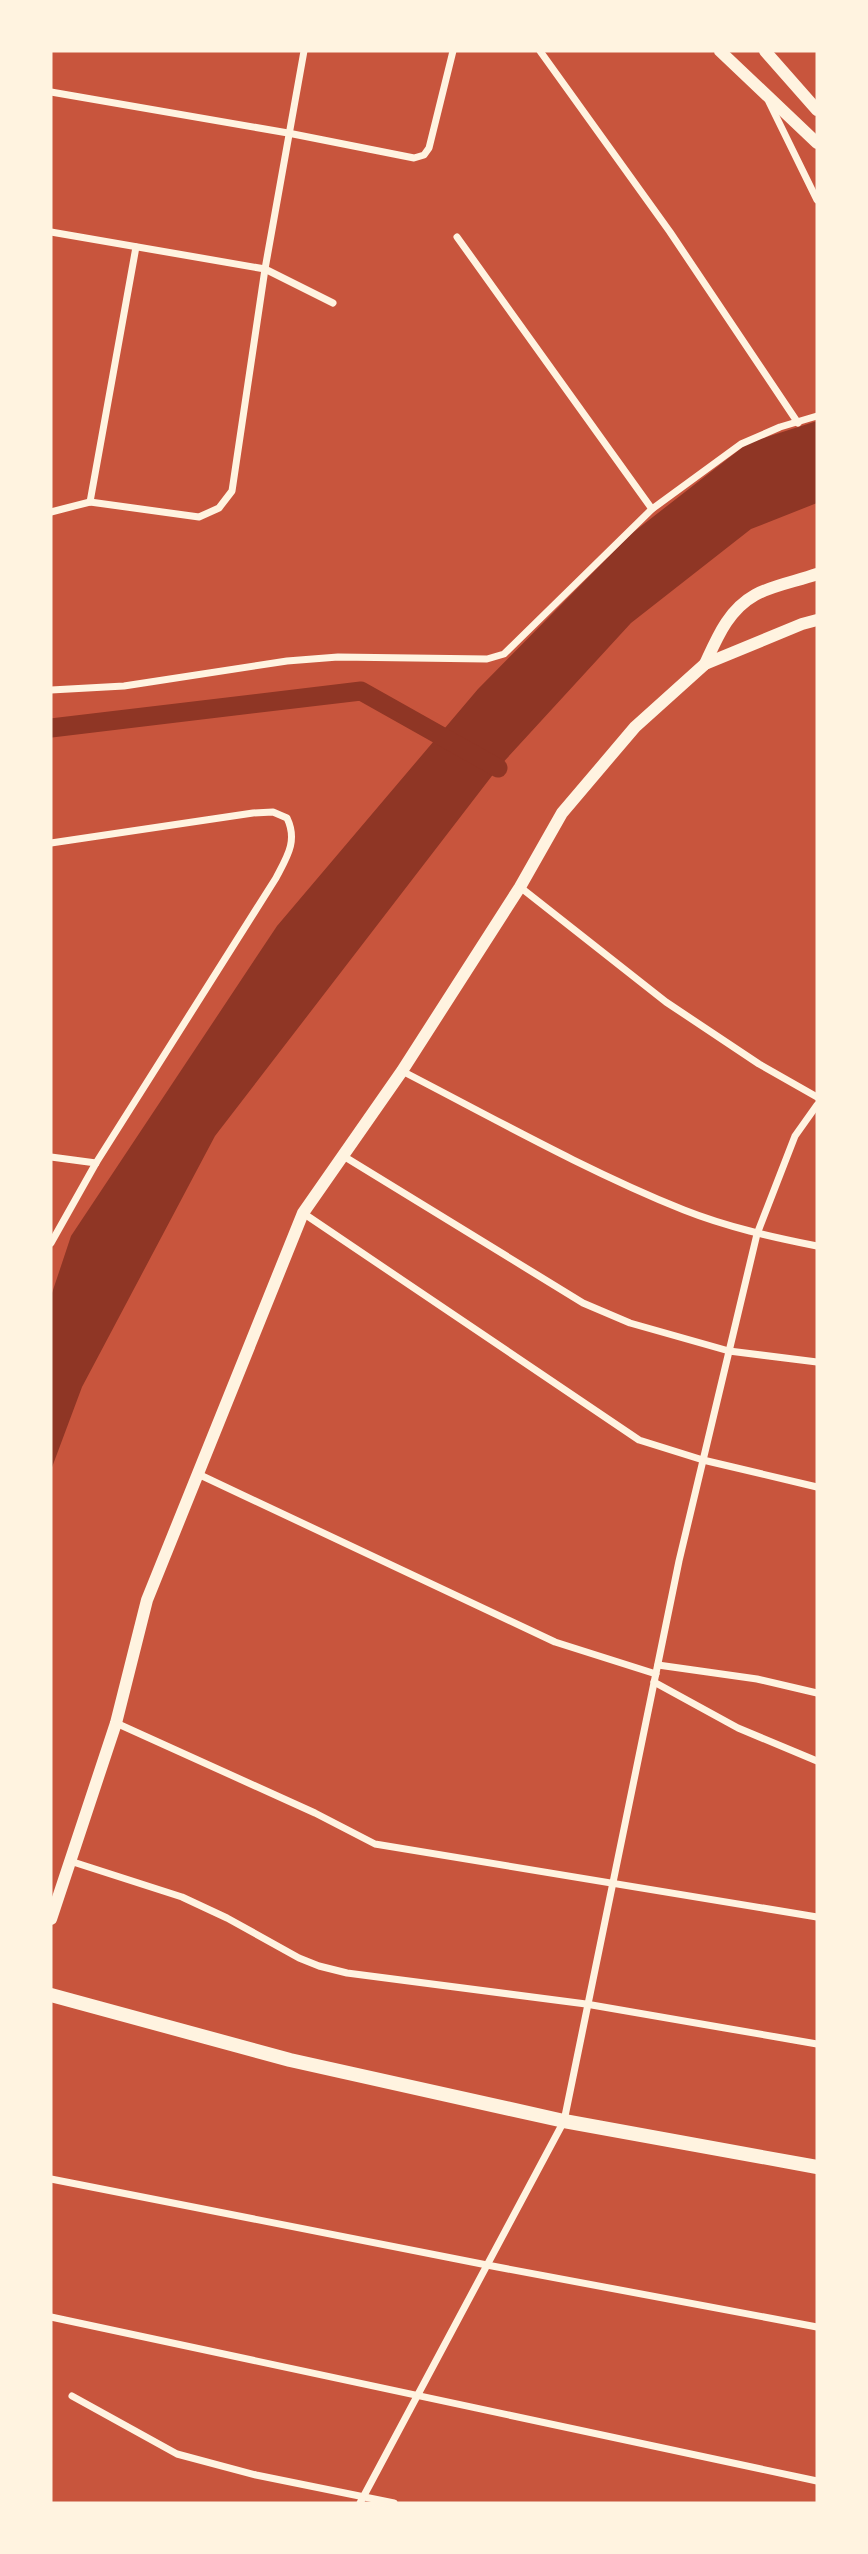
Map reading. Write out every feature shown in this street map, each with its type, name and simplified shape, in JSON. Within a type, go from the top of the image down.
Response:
[{"type":"main road","points":[[51,1995],[290,2060],[564,2121],[817,2167]]},
{"type":"street","points":[[51,512],[90,502],[200,517],[219,508],[232,491],[265,269],[304,51]]},
{"type":"street","points":[[51,92],[414,158],[424,155],[429,148],[453,51]]},
{"type":"street","points":[[540,51],[670,232],[798,423]]},
{"type":"street","points":[[720,51],[817,143]]},
{"type":"street","points":[[765,51],[817,110]]},
{"type":"street","points":[[764,92],[817,200]]},
{"type":"street","points":[[51,232],[265,269],[333,303]]},
{"type":"street","points":[[457,237],[652,509]]},
{"type":"street","points":[[90,502],[136,247]]},
{"type":"street","points":[[51,690],[124,685],[300,660],[338,657],[487,659],[504,654],[652,509],[741,444],[780,427],[817,416]]},
{"type":"street","points":[[705,664],[720,631],[735,612],[755,595],[817,574]]},
{"type":"street","points":[[51,1919],[116,1723],[147,1600],[303,1213],[345,1157],[402,1071],[520,887],[562,813],[635,727],[705,664],[817,620]]},
{"type":"street","points":[[51,843],[253,813],[273,812],[287,818],[293,830],[292,848],[276,878],[96,1163],[51,1243]]},
{"type":"street","points":[[520,887],[666,1002],[760,1064],[817,1097]]},
{"type":"street","points":[[402,1071],[594,1169],[685,1210],[757,1234],[817,1246]]},
{"type":"street","points":[[362,2500],[564,2121],[678,1561],[757,1234],[795,1136],[817,1105]]},
{"type":"street","points":[[51,1157],[96,1163]]},
{"type":"street","points":[[345,1157],[583,1303],[630,1323],[729,1351],[817,1362]]},
{"type":"street","points":[[303,1213],[639,1440],[703,1460],[817,1487]]},
{"type":"street","points":[[198,1474],[555,1643],[655,1678],[738,1728],[817,1761]]},
{"type":"street","points":[[658,1665],[757,1679],[817,1693]]},
{"type":"street","points":[[116,1723],[315,1813],[375,1844],[817,1917]]},
{"type":"street","points":[[70,1861],[182,1897],[319,1966],[586,2004],[817,2044]]},
{"type":"street","points":[[51,2179],[817,2327]]},
{"type":"street","points":[[51,2317],[817,2481]]},
{"type":"street","points":[[72,2396],[177,2454],[362,2500],[394,2503]]},
{"type":"shaded area","points":[[817,421],[817,503],[751,529],[631,623],[498,768],[215,1136],[82,1387],[51,1470],[51,1296],[71,1236],[277,926],[478,689],[631,534],[748,443]]},
{"type":"waterway","points":[[51,728],[361,691],[498,768]]}]
